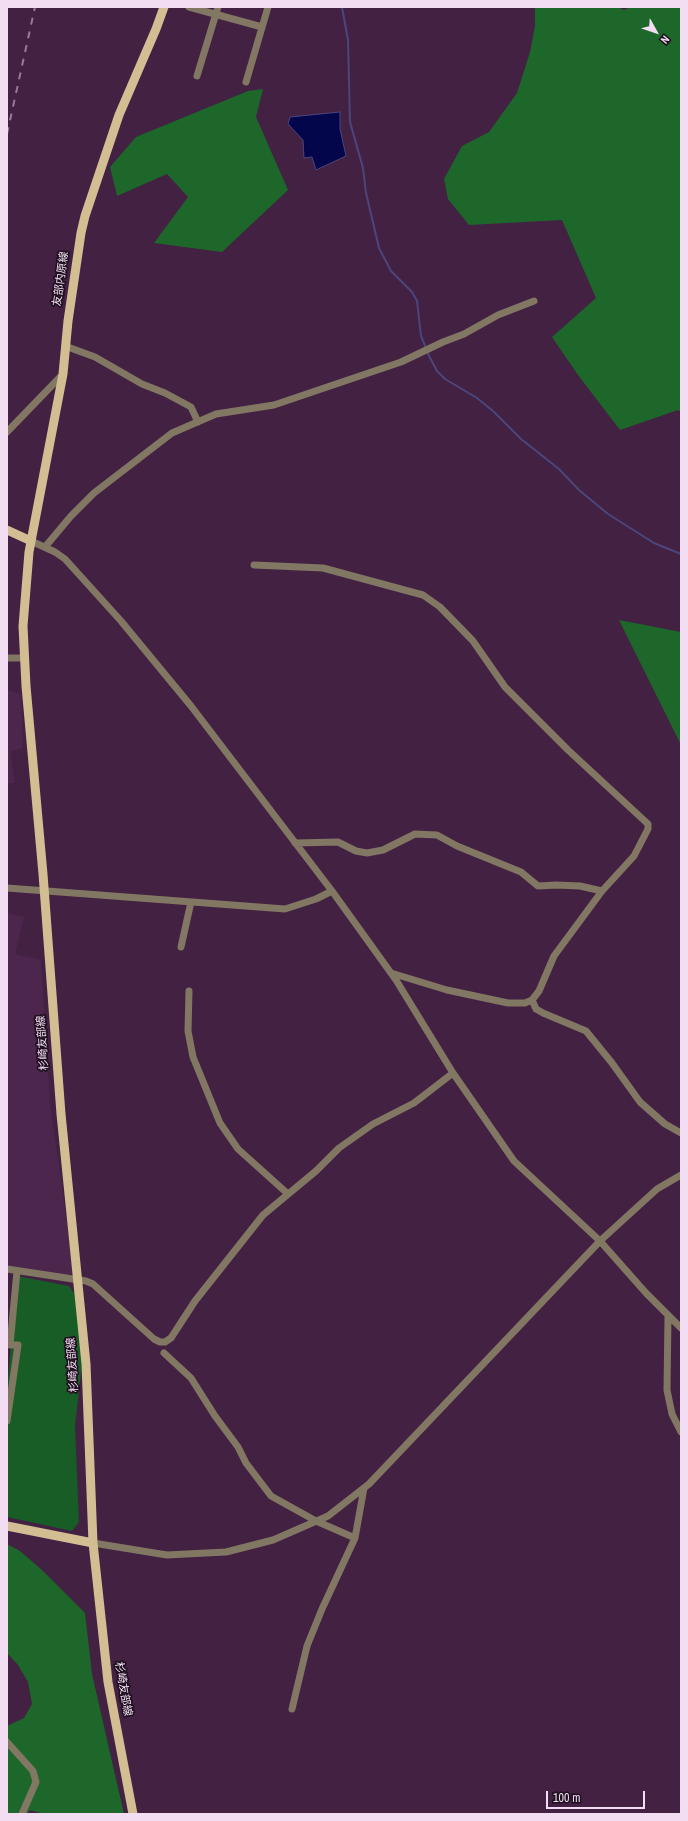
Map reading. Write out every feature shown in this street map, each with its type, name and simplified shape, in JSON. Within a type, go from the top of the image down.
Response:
[{"type":"main road","name":"友部内原線","points":[[31,541],[63,374],[65,346],[78,249],[85,216],[119,115],[164,7]]},
{"type":"main road","points":[[7,530],[31,541]]},
{"type":"main road","name":"杉崎友部線","points":[[31,541],[23,626],[24,658],[61,1114],[86,1364],[92,1543],[108,1682],[133,1814]]},
{"type":"main road","points":[[7,1526],[92,1543]]},
{"type":"street","points":[[189,7],[217,11],[262,27]]},
{"type":"street","points":[[246,82],[268,7]]},
{"type":"street","points":[[197,76],[217,11]]},
{"type":"street","points":[[46,548],[71,516],[94,493],[172,433],[216,414],[274,404],[401,362],[443,342],[464,334],[498,315],[534,301]]},
{"type":"street","points":[[65,346],[95,357],[142,384],[165,393],[191,407],[198,422]]},
{"type":"street","points":[[7,432],[63,374]]},
{"type":"street","points":[[31,541],[65,559],[121,620],[191,706],[332,891],[391,973],[452,1073],[514,1162],[600,1241],[646,1293],[681,1328]]},
{"type":"street","points":[[254,564],[323,568],[423,595],[440,607],[473,641],[505,687],[568,750],[648,824],[648,829],[634,856],[602,891],[554,956],[539,991],[532,1000],[525,1004],[508,1003],[447,990],[391,973]]},
{"type":"street","points":[[7,658],[24,658]]},
{"type":"street","points":[[295,843],[338,842],[356,851],[367,853],[382,850],[416,834],[437,834],[457,846],[521,872],[538,886],[580,886],[602,891]]},
{"type":"street","points":[[7,888],[285,909],[316,899],[332,891]]},
{"type":"street","points":[[181,947],[191,902]]},
{"type":"street","points":[[189,991],[188,1031],[193,1057],[220,1123],[238,1149],[288,1194]]},
{"type":"street","points":[[532,1000],[536,1009],[586,1031],[612,1063],[640,1102],[665,1124],[681,1133]]},
{"type":"street","points":[[7,1269],[86,1281],[93,1284],[154,1339],[160,1342],[165,1342],[171,1338],[195,1300],[263,1215],[339,1148],[373,1124],[414,1103],[452,1073]]},
{"type":"street","points":[[92,1543],[167,1555],[226,1552],[273,1540],[328,1516],[364,1488],[600,1241],[657,1189],[681,1175]]},
{"type":"street","points":[[7,1421],[18,1345],[10,1345],[17,1271]]},
{"type":"street","points":[[668,1316],[667,1390],[672,1414],[681,1432]]},
{"type":"street","points":[[164,1353],[191,1378],[215,1416],[238,1447],[246,1464],[271,1496],[316,1521],[355,1538]]},
{"type":"street","points":[[292,1709],[307,1646],[322,1609],[355,1538],[364,1488]]},
{"type":"street","points":[[7,1742],[33,1771],[36,1782],[22,1814]]},
{"type":"shaded area","points":[[340,112],[340,129],[346,156],[316,170],[312,157],[304,158],[303,140],[288,124],[290,117]]},
{"type":"shaded area","points":[[7,690],[21,694],[23,748],[10,751],[15,783],[7,784]]},
{"type":"shaded area","points":[[7,913],[24,917],[15,954],[41,960],[50,1104],[74,1272],[68,1277],[7,1266]]},
{"type":"green space","points":[[535,7],[618,7],[624,10],[630,7],[681,7],[681,412],[678,410],[620,430],[578,375],[552,337],[596,298],[562,220],[469,225],[448,199],[444,179],[462,146],[489,132],[517,93],[530,52],[535,26]]},
{"type":"green space","points":[[263,89],[256,117],[288,190],[222,252],[154,243],[188,197],[167,174],[117,196],[110,167],[136,137],[248,91]]},
{"type":"green space","points":[[619,620],[681,632],[681,745]]},
{"type":"green space","points":[[17,1276],[69,1286],[76,1296],[82,1364],[75,1426],[79,1522],[72,1531],[7,1517],[7,1392]]},
{"type":"green space","points":[[7,1544],[20,1551],[42,1570],[85,1613],[92,1674],[124,1814],[44,1814],[30,1810],[27,1814],[7,1814],[7,1726],[24,1718],[32,1704],[28,1682],[18,1665],[7,1653]]},
{"type":"waterway","points":[[342,7],[348,40],[350,122],[363,168],[366,193],[379,248],[391,271],[412,292],[417,301],[421,336],[426,348]]},
{"type":"waterway","points":[[427,352],[437,371],[445,379],[477,398],[493,411],[521,439],[559,469],[579,490],[608,514],[654,543],[681,554]]},
{"type":"railway","points":[[7,134],[35,7]]}]
